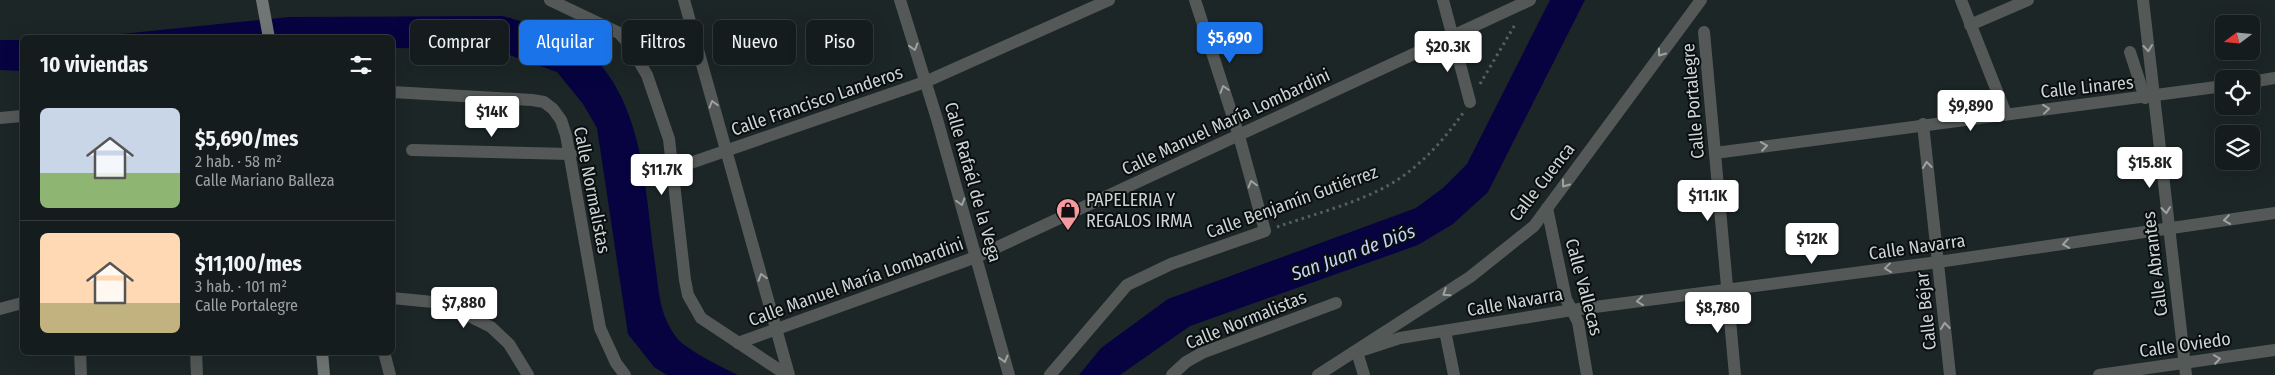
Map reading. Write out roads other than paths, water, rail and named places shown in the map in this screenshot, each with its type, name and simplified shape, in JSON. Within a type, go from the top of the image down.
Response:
[{"type":"street","points":[[262,0],[268,35]]},
{"type":"street","points":[[550,0],[610,28],[628,43],[647,75],[669,138],[688,295],[701,318],[788,375]]},
{"type":"street","points":[[684,0],[788,375]]},
{"type":"street","name":"Calle Rafaél de la Vega","points":[[900,0],[976,256],[1009,375]]},
{"type":"street","name":"Calle Francisco Landeros","points":[[673,169],[925,82],[1109,0]]},
{"type":"street","points":[[1195,0],[1239,136]]},
{"type":"street","points":[[1443,0],[1470,102]]},
{"type":"street","name":"Calle Manuel María Lombardini","points":[[738,343],[976,256],[1530,0]]},
{"type":"street","name":"Calle Cuenca","points":[[1318,375],[1357,352],[1504,252],[1534,226],[1701,0]]},
{"type":"street","points":[[1960,0],[2006,114]]},
{"type":"street","points":[[1970,25],[2028,0]]},
{"type":"street","name":"Calle Abrantes","points":[[2143,0],[2149,98],[2168,229],[2185,369]]},
{"type":"street","name":"Calle Portalegre","points":[[1704,32],[1735,375]]},
{"type":"street","points":[[2130,52],[2149,98]]},
{"type":"street","points":[[2260,80],[2275,78]]},
{"type":"street","name":"Calle Linares","points":[[1715,153],[1923,124],[2149,98],[2215,87]]},
{"type":"street","name":"Calle Normalistas","points":[[395,92],[544,102],[553,109],[561,120],[571,154],[600,328],[616,363],[626,375]]},
{"type":"street","points":[[0,118],[20,120]]},
{"type":"street","name":"Calle Béjar","points":[[1923,124],[1950,375]]},
{"type":"street","name":"Calle Benjamín Gutiérrez","points":[[1050,375],[1127,285],[1171,264],[1265,232],[1239,136]]},
{"type":"street","points":[[412,150],[571,154]]},
{"type":"street","name":"Calle Vallecas","points":[[1547,208],[1566,299],[1578,322],[1587,375]]},
{"type":"street","name":"Calle Navarra","points":[[1357,352],[1400,338],[1572,310],[1938,262],[2275,213]]},
{"type":"street","points":[[395,298],[443,303],[491,327],[509,344],[528,375]]},
{"type":"street","points":[[0,309],[20,303]]},
{"type":"street","name":"Calle Normalistas","points":[[1172,375],[1186,362],[1202,353],[1336,303]]},
{"type":"street","points":[[1445,331],[1454,375]]},
{"type":"street","name":"Calle Oviedo","points":[[2099,375],[2185,369],[2275,350]]},
{"type":"street","points":[[1357,352],[1364,375]]},
{"type":"street","points":[[80,355],[81,375]]},
{"type":"street","points":[[196,355],[197,375]]},
{"type":"street","points":[[322,355],[324,375]]},
{"type":"street","points":[[385,355],[390,375]]},
{"type":"water","name":"San Juan de Diós","points":[[1550,0],[1585,0],[1488,192],[1453,224],[1418,245],[1190,326],[1120,375],[1079,375],[1101,348],[1168,299],[1416,208],[1443,188],[1467,164]]},
{"type":"water","points":[[503,16],[519,21],[519,58],[509,55],[509,20],[410,20],[410,48],[395,48],[395,35],[112,35],[289,17]]},
{"type":"water","points":[[0,40],[20,40],[20,71],[0,70]]},
{"type":"water","points":[[538,65],[600,65],[615,85],[628,112],[637,141],[648,202],[663,312],[671,329],[682,343],[738,375],[667,375],[654,367],[628,334],[597,128],[583,104],[557,72]]},
{"type":"place","name":"PAPELERIA Y REGALOS IRMA","points":[[1068,231]]}]
